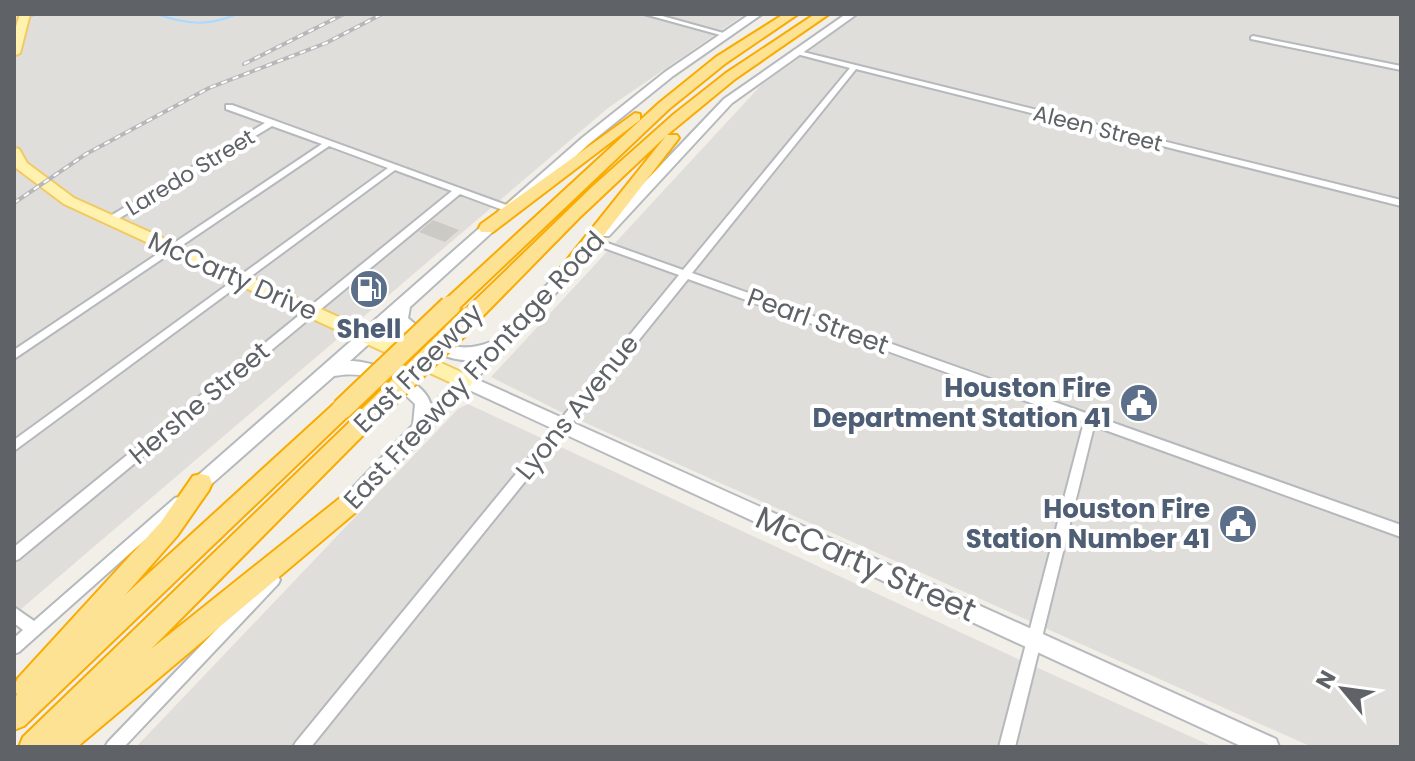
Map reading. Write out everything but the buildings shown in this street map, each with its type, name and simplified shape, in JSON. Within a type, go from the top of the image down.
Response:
[{"type":"highway","name":"East Freeway","points":[[14,716],[653,116],[721,60],[792,14]]},
{"type":"highway","name":"East Freeway","points":[[33,747],[583,205],[680,115],[823,14]]},
{"type":"highway","points":[[563,276],[645,169],[674,137],[771,48]]},
{"type":"highway","points":[[487,228],[691,73],[721,60]]},
{"type":"highway","points":[[14,701],[169,529],[201,483]]},
{"type":"highway","points":[[56,747],[151,665],[348,505]]},
{"type":"main road","points":[[14,53],[25,14]]},
{"type":"main road","points":[[201,483],[368,337],[506,208],[654,85],[757,14]]},
{"type":"main road","name":"East Freeway Frontage Road","points":[[348,505],[728,101],[852,14]]},
{"type":"main road","name":"McCarty Drive","points":[[14,152],[21,165],[69,201],[464,381]]},
{"type":"main road","points":[[403,305],[399,316],[405,327],[455,353],[481,353],[503,342]]},
{"type":"main road","points":[[318,380],[341,366],[362,366],[416,392],[423,402],[421,428]]},
{"type":"main road","name":"McCarty Street","points":[[464,381],[1268,747]]},
{"type":"street","points":[[647,14],[724,34]]},
{"type":"street","points":[[1253,38],[1401,68]]},
{"type":"street","name":"Aleen Street","points":[[795,52],[1401,203]]},
{"type":"street","name":"Lyons Avenue","points":[[301,747],[854,67]]},
{"type":"street","points":[[229,107],[506,208]]},
{"type":"street","name":"Laredo Street","points":[[110,220],[271,123]]},
{"type":"street","points":[[14,355],[329,143]]},
{"type":"street","points":[[14,446],[394,167]]},
{"type":"street","name":"Hershe Street","points":[[14,555],[458,191]]},
{"type":"street","name":"Pearl Street","points":[[596,242],[1401,531]]},
{"type":"street","points":[[1007,747],[1090,420]]},
{"type":"street","points":[[14,647],[201,483]]},
{"type":"street","name":"East Freeway Frontage Road","points":[[113,747],[348,505]]},
{"type":"street","points":[[14,614],[33,629]]},
{"type":"shaded area","points":[[14,14],[745,14],[608,108],[14,615]]},
{"type":"shaded area","points":[[862,14],[1401,14],[1401,747],[1312,747],[559,411],[491,377],[764,82],[789,61]]},
{"type":"shaded area","points":[[468,404],[1214,747],[136,747],[458,409]]},
{"type":"waterway","points":[[30,17],[38,14]]},
{"type":"waterway","points":[[156,14],[196,23],[237,14]]},
{"type":"railway","points":[[244,64],[344,14]]},
{"type":"railway","points":[[14,203],[86,154],[209,88],[326,43],[382,14]]},
{"type":"place","name":"Shell","points":[[369,289]]},
{"type":"place","name":"Houston Fire Department Station 41","points":[[1139,403]]},
{"type":"place","name":"Houston Fire Station Number 41","points":[[1238,524]]}]
